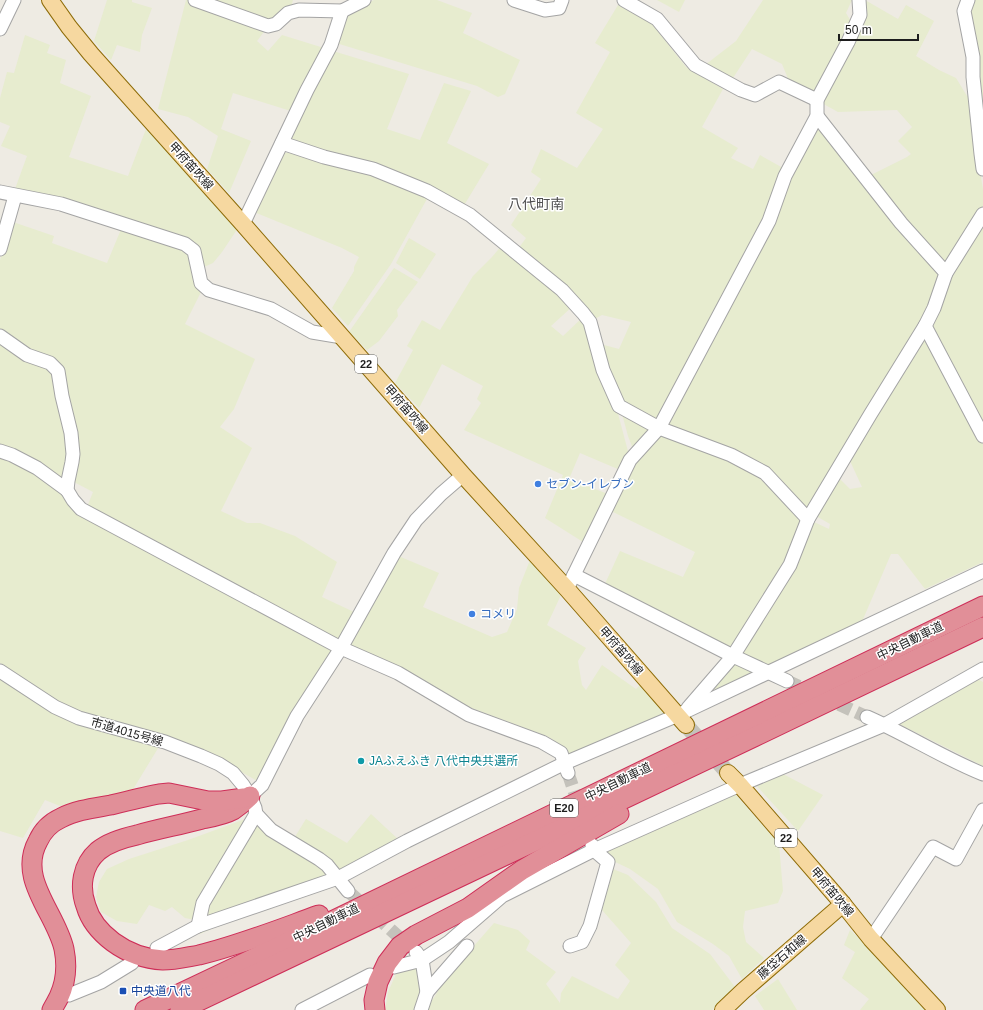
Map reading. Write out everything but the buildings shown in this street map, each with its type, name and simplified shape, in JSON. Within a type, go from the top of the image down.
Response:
[{"type":"highway","name":"中央自動車道","points":[[145,1010],[983,606]]},
{"type":"highway","name":"中央自動車道","points":[[180,1010],[983,627]]},
{"type":"highway","points":[[375,1010],[374,1000],[378,982],[387,963],[400,946],[468,908],[522,870],[754,737]]},
{"type":"highway","points":[[52,1010],[60,996],[64,980],[66,965],[64,948],[58,930],[37,889],[32,874],[34,846],[41,834],[50,824],[62,817],[78,812],[169,793],[208,802],[222,801],[253,805]]},
{"type":"highway","points":[[253,805],[224,814],[121,839],[107,844],[90,861],[84,872],[82,883],[86,907],[91,918],[99,929],[108,938],[132,954],[148,958],[164,960],[179,959],[219,950],[329,912],[586,798]]},
{"type":"main road","name":"甲府笛吹線","points":[[50,0],[91,54],[243,224],[463,475],[570,582],[683,717]]},
{"type":"main road","name":"甲府笛吹線","points":[[728,773],[843,904],[871,939],[937,1010]]},
{"type":"main road","name":"藤垈石和線","points":[[723,1010],[843,904]]},
{"type":"street","points":[[0,29],[14,0]]},
{"type":"street","points":[[195,0],[268,26],[276,24],[288,13],[299,10],[342,11],[364,0]]},
{"type":"street","points":[[514,0],[545,10],[559,8],[562,0]]},
{"type":"street","points":[[624,0],[657,19],[694,65],[741,90],[755,96],[779,82],[816,100]]},
{"type":"street","points":[[787,681],[570,582],[630,460],[659,428],[769,220],[785,176],[816,116],[816,100],[848,42],[860,15],[859,0]]},
{"type":"street","points":[[968,0],[964,11],[973,57],[973,77],[983,169]]},
{"type":"street","points":[[243,224],[307,90],[331,45],[342,11]]},
{"type":"street","points":[[816,116],[900,223],[946,273]]},
{"type":"street","points":[[282,143],[324,157],[373,169],[427,191],[470,215],[562,290],[583,313],[590,322],[603,370],[619,406],[659,428],[731,455],[765,472],[808,519]]},
{"type":"street","points":[[0,192],[61,204],[185,244],[194,251],[201,283],[209,290],[271,309],[312,332],[342,337]]},
{"type":"street","points":[[0,249],[15,196]]},
{"type":"street","points":[[683,717],[733,656],[790,565],[808,519],[870,414],[925,326],[934,308],[946,273],[983,214]]},
{"type":"street","points":[[925,326],[983,436]]},
{"type":"street","points":[[0,336],[27,355],[50,363],[58,372],[71,434],[73,454],[67,490]]},
{"type":"street","points":[[0,451],[12,455],[37,468],[67,490],[81,510],[341,648],[398,673],[469,715],[542,742],[561,753],[566,768]]},
{"type":"street","points":[[198,926],[203,903],[297,716],[341,648],[394,553],[416,520],[441,494],[463,475]]},
{"type":"street","points":[[157,948],[198,926],[338,878],[406,841],[566,768],[683,717],[768,673],[983,571]]},
{"type":"street","points":[[394,967],[449,942],[502,896],[593,848],[884,725],[983,670]]},
{"type":"street","name":"市道4015号線","points":[[0,671],[55,707],[79,718],[165,742],[219,764],[233,773],[243,785],[253,805],[271,830],[327,865],[348,892]]},
{"type":"street","points":[[867,717],[965,767],[983,774]]},
{"type":"street","points":[[871,939],[933,847],[956,859],[983,810]]},
{"type":"street","points":[[570,946],[582,942],[590,926],[608,862],[593,848]]},
{"type":"street","points":[[421,1010],[427,992],[467,946]]},
{"type":"street","points":[[419,956],[427,992]]},
{"type":"street","points":[[69,995],[100,982],[132,963]]},
{"type":"street","points":[[302,1010],[370,975]]},
{"type":"green space","points":[[107,0],[132,0],[132,2],[152,8],[142,35],[140,52],[117,45],[111,60],[94,41]]},
{"type":"green space","points":[[186,0],[194,0],[266,29],[257,41],[268,51],[282,35],[324,48],[294,112],[233,93],[221,129],[251,141],[229,193],[207,169],[218,136],[188,117],[158,109]]},
{"type":"green space","points":[[205,0],[293,0],[291,7],[275,23]]},
{"type":"green space","points":[[374,0],[437,0],[472,13],[463,33],[520,60],[505,94],[498,97],[477,86],[336,43],[347,12]]},
{"type":"green space","points":[[657,0],[685,0],[679,12]]},
{"type":"green space","points":[[763,0],[852,0],[846,13],[852,23],[814,93],[789,81],[782,64],[752,49],[731,81],[705,65],[736,41]]},
{"type":"green space","points":[[865,0],[898,19],[906,5],[934,21],[916,56],[956,78],[967,96],[971,93],[971,120],[983,189],[983,206],[946,262],[902,218],[871,175],[911,154],[898,141],[912,127],[897,110],[838,112],[820,102],[863,24]]},
{"type":"green space","points":[[973,0],[983,0],[983,102],[978,86],[968,10]]},
{"type":"green space","points":[[618,5],[652,24],[686,67],[723,89],[702,127],[738,148],[731,158],[753,169],[760,155],[783,168],[765,221],[658,423],[622,404],[601,351],[604,345],[619,349],[631,322],[602,315],[593,320],[518,249],[526,238],[511,225],[541,179],[531,172],[541,149],[577,168],[603,129],[576,113],[610,52],[595,43]]},
{"type":"green space","points":[[25,35],[50,45],[47,53],[66,60],[60,83],[91,96],[69,157],[128,176],[146,129],[238,228],[213,263],[204,267],[199,249],[15,189],[27,156],[1,146],[10,126],[0,122],[0,98],[7,72],[14,73]]},
{"type":"green space","points":[[333,51],[409,74],[387,129],[420,140],[444,83],[471,91],[447,143],[489,164],[463,207],[288,140]]},
{"type":"green space","points":[[983,102],[983,136],[980,119]]},
{"type":"green space","points":[[818,125],[938,271],[939,282],[926,313],[807,511],[786,488],[666,426],[789,178]]},
{"type":"green space","points":[[293,152],[372,172],[428,197],[391,264],[348,326],[332,308],[354,271],[354,267],[359,257],[342,248],[254,212],[284,153]]},
{"type":"green space","points":[[13,222],[54,236],[52,243],[107,263],[122,227],[170,244],[190,254],[202,290],[185,324],[255,359],[234,409],[220,427],[252,448],[221,511],[247,523],[260,523],[295,536],[337,562],[322,597],[354,612],[337,642],[87,507],[93,492],[72,481],[65,376],[57,360],[26,350],[0,332],[0,260]]},
{"type":"green space","points":[[983,225],[983,428],[935,338],[932,322],[946,281]]},
{"type":"green space","points":[[409,238],[436,254],[420,279],[396,263]]},
{"type":"green space","points":[[503,244],[573,306],[551,326],[563,336],[582,318],[616,406],[629,455],[620,470],[580,453],[569,479],[608,494],[583,542],[545,518],[563,475],[464,430],[481,403],[477,399],[483,386],[442,364],[419,408],[395,383],[413,350],[407,346],[422,320],[440,330],[473,276]]},
{"type":"green space","points":[[394,268],[418,282],[397,310],[398,316],[379,341],[367,350],[349,332]]},
{"type":"green space","points":[[924,333],[983,444],[983,562],[925,589],[898,554],[891,554],[861,624],[765,668],[738,655],[796,563],[814,522],[829,529],[830,524],[816,516],[839,478],[850,489],[862,487],[850,461]]},
{"type":"green space","points":[[0,340],[43,364],[56,377],[69,457],[63,480],[0,449]]},
{"type":"green space","points":[[622,414],[653,429],[633,449],[628,436]]},
{"type":"green space","points":[[659,433],[727,457],[769,480],[804,520],[796,543],[732,653],[604,586],[620,551],[683,577],[695,552],[611,511],[634,462]]},
{"type":"green space","points":[[0,454],[60,488],[69,501],[335,650],[259,782],[215,757],[84,716],[60,704],[0,663]]},
{"type":"green space","points":[[396,555],[439,573],[423,607],[492,637],[507,632],[517,609],[519,588],[530,560],[561,595],[547,625],[586,648],[578,661],[582,685],[586,690],[602,665],[636,689],[640,685],[665,713],[570,754],[549,737],[461,704],[388,661],[349,645]]},
{"type":"green space","points":[[731,660],[754,672],[701,696]]},
{"type":"green space","points":[[0,676],[64,716],[160,745],[132,791],[60,806],[45,800],[23,838],[0,831]]},
{"type":"green space","points":[[977,679],[983,682],[983,766],[897,723]]},
{"type":"green space","points":[[783,774],[823,795],[798,831],[755,784]]},
{"type":"green space","points":[[734,793],[779,844],[783,891],[778,903],[745,911],[743,927],[746,942],[764,958],[742,979],[729,956],[713,944],[677,922],[658,889],[630,869],[611,860],[602,850]]},
{"type":"green space","points":[[371,814],[399,840],[338,872],[293,840],[306,819],[347,843]]},
{"type":"green space","points":[[248,818],[195,920],[185,918],[172,907],[165,911],[149,905],[137,924],[117,921],[101,912],[96,897],[99,882],[107,869],[129,859],[188,840]]},
{"type":"green space","points":[[257,820],[316,863],[331,876],[200,934],[205,908]]},
{"type":"green space","points":[[613,869],[628,875],[656,902],[672,928],[710,954],[735,987],[712,1010],[425,1010],[445,979],[494,923],[518,930],[530,941],[526,950],[556,972],[546,984],[560,1003],[561,993],[572,976],[618,999],[630,981],[615,965],[631,943],[602,910]]},
{"type":"green space","points":[[850,930],[931,1010],[860,1010],[869,999],[842,978],[855,952],[844,945]]},
{"type":"green space","points":[[417,967],[421,993],[414,1010],[385,1010],[388,992],[396,974]]},
{"type":"green space","points":[[778,979],[797,1010],[764,1010],[755,996]]},
{"type":"tunnel","points":[[787,681],[867,717]]},
{"type":"tunnel","points":[[686,725],[728,773]]},
{"type":"tunnel","points":[[568,773],[580,809]]},
{"type":"tunnel","points":[[348,891],[411,948]]},
{"type":"place","name":"セブン-イレブン","points":[[538,484]]},
{"type":"place","name":"コメリ","points":[[472,614]]},
{"type":"place","name":"JAふえふき 八代中央共選所","points":[[361,761]]},
{"type":"place","name":"中央道八代","points":[[123,991]]},
{"type":"district","name":"八代町南","points":[[536,204]]}]
